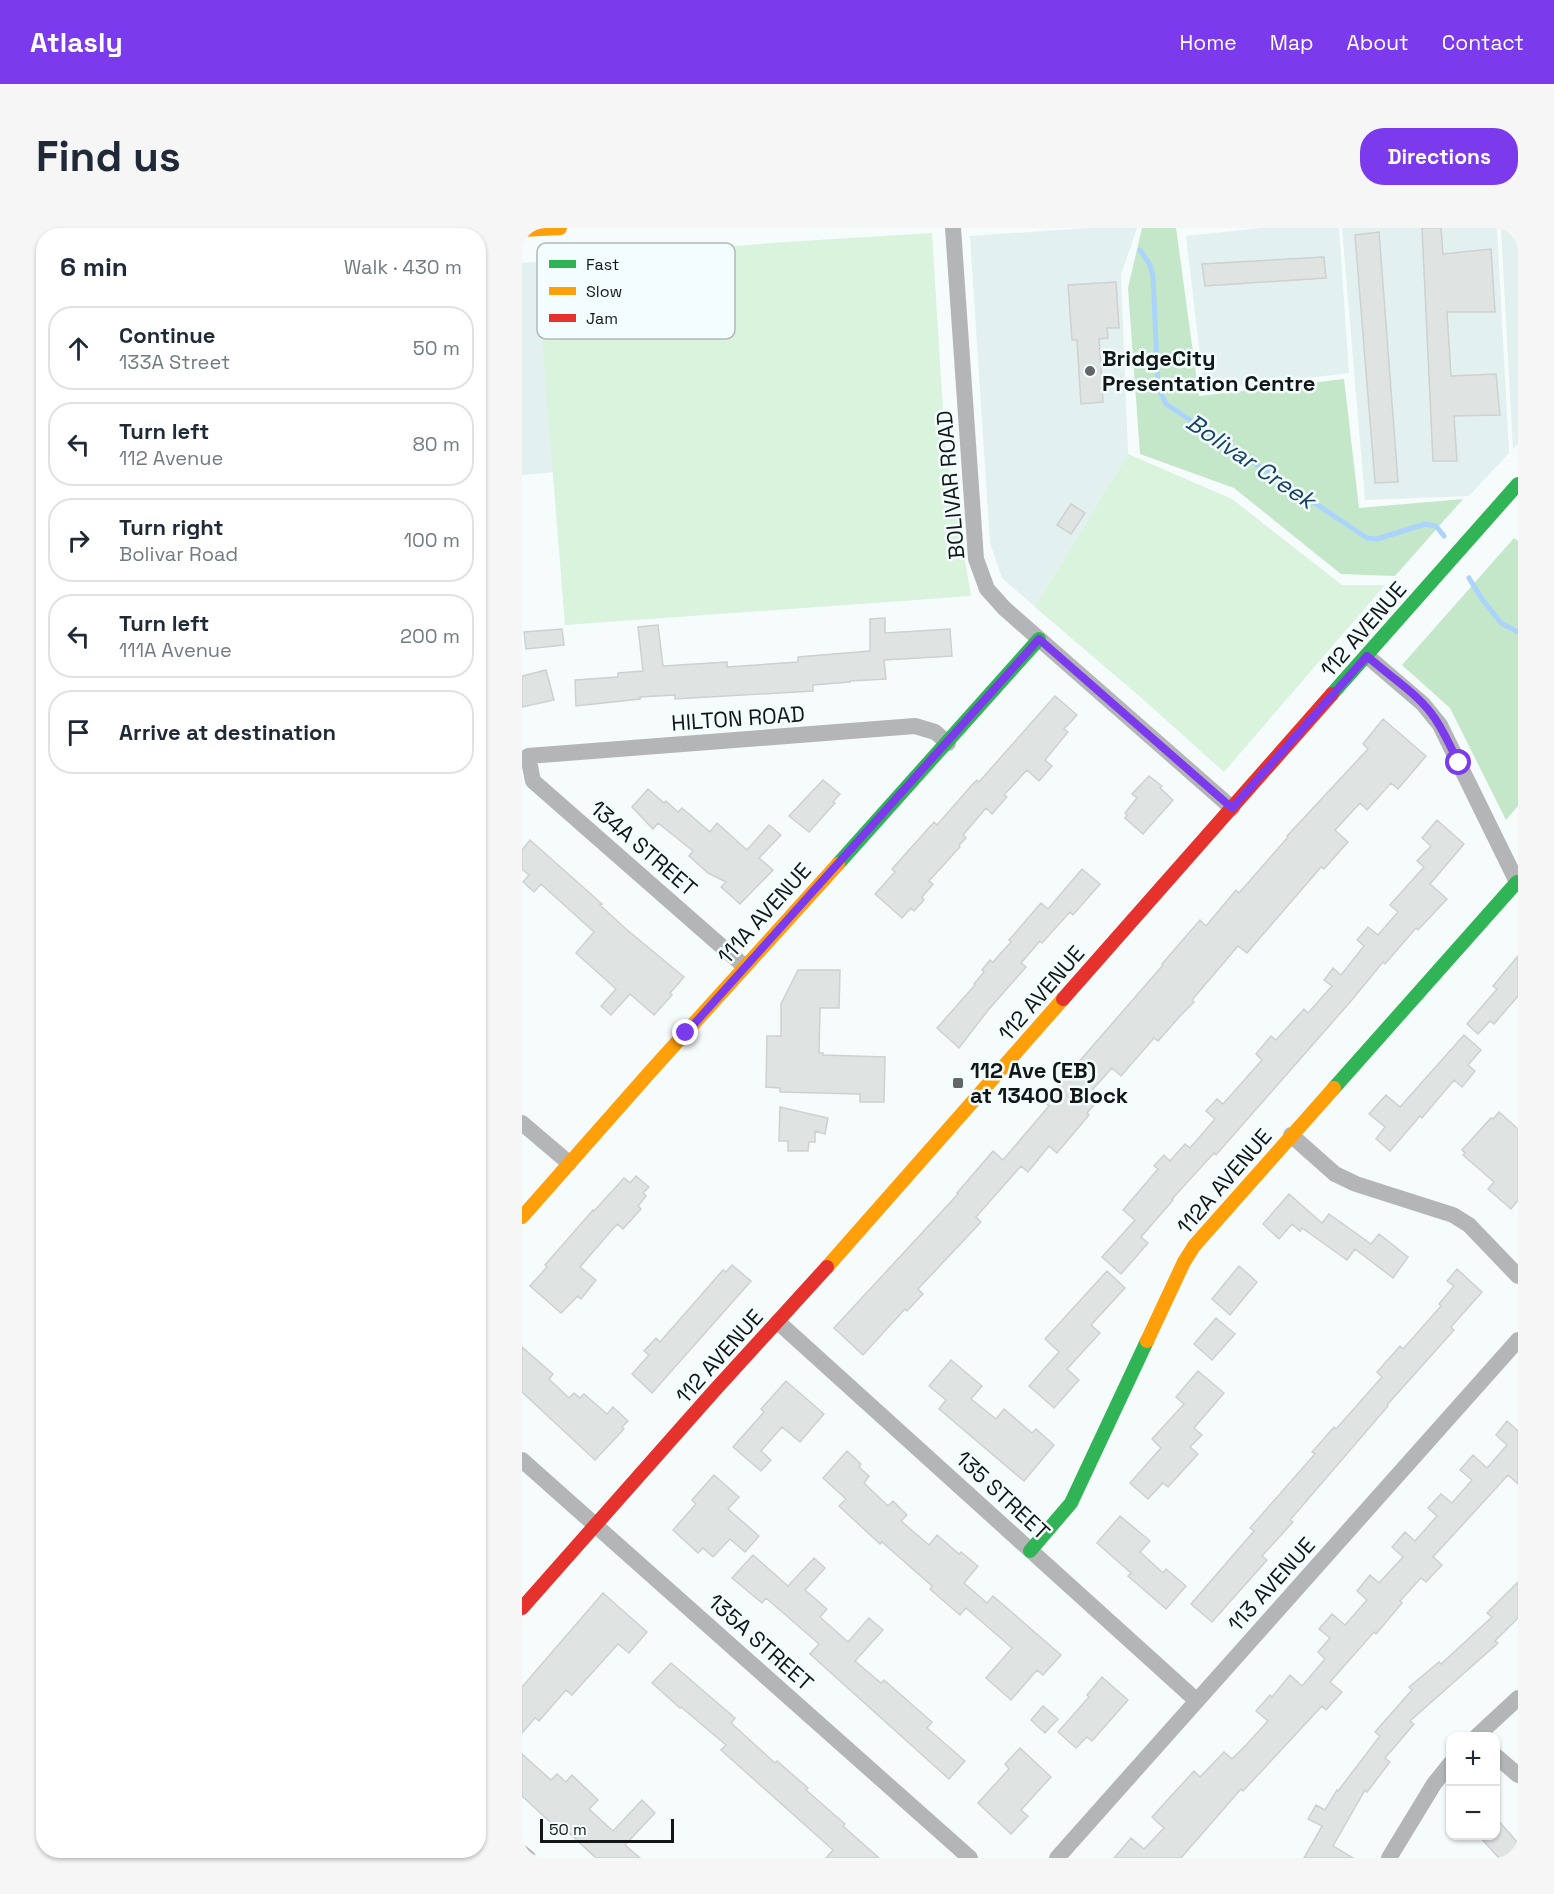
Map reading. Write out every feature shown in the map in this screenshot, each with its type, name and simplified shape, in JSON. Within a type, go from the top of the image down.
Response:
[{"type":"street","points":[[522,230],[560,228]]},
{"type":"street","name":"BOLIVAR ROAD","points":[[953,228],[976,559],[987,589],[1004,608],[1232,808]]},
{"type":"street","name":"112 AVENUE","points":[[522,1608],[1517,487]]},
{"type":"street","name":"111A AVENUE","points":[[522,1216],[1039,639]]},
{"type":"street","points":[[1367,656],[1423,704],[1436,720],[1517,883]]},
{"type":"street","name":"HILTON ROAD","points":[[528,756],[915,726],[935,732],[948,743]]},
{"type":"street","name":"134A STREET","points":[[528,756],[533,781],[744,966]]},
{"type":"street","name":"112A AVENUE","points":[[1030,1551],[1071,1503],[1078,1490],[1184,1262],[1194,1246],[1517,883]]},
{"type":"street","points":[[522,1123],[569,1163]]},
{"type":"street","points":[[1291,1135],[1335,1174],[1349,1181],[1454,1215],[1469,1226],[1518,1276]]},
{"type":"street","name":"135 STREET","points":[[778,1322],[1197,1701]]},
{"type":"street","name":"113 AVENUE","points":[[1057,1858],[1518,1340]]},
{"type":"street","name":"135A STREET","points":[[522,1460],[969,1858]]},
{"type":"street","points":[[1482,1732],[1518,1698]]},
{"type":"street","points":[[1500,1759],[1518,1775]]},
{"type":"street","points":[[1389,1858],[1434,1784],[1446,1769]]},
{"type":"street","points":[[522,1853],[528,1858]]},
{"type":"shaded area","points":[[1088,228],[1137,228],[1121,275],[1128,454],[1035,607],[1002,578],[990,543],[970,236]]},
{"type":"shaded area","points":[[1261,228],[1339,228],[1349,373],[1204,390],[1186,236]]},
{"type":"shaded area","points":[[1342,228],[1497,228],[1509,453],[1469,496],[1365,500]]},
{"type":"shaded area","points":[[1501,228],[1518,228],[1518,444],[1513,449]]},
{"type":"shaded area","points":[[536,262],[537,339],[543,339],[554,472],[522,475],[522,263]]},
{"type":"green space","points":[[1142,228],[1176,228],[1199,396],[1344,379],[1359,508],[1463,499],[1395,576],[1341,574],[1234,488],[1140,454],[1128,288]]},
{"type":"green space","points":[[932,233],[945,443],[971,596],[565,625],[542,339],[735,339],[735,246]]},
{"type":"green space","points":[[1128,454],[1232,499],[1342,585],[1385,585],[1224,772],[1035,607]]},
{"type":"green space","points":[[1514,538],[1518,541],[1518,806],[1506,820],[1450,708],[1402,665]]},
{"type":"building","points":[[1422,228],[1441,228],[1443,254],[1491,249],[1495,312],[1447,312],[1451,376],[1496,374],[1500,415],[1454,416],[1457,461],[1433,461]]},
{"type":"building","points":[[1379,232],[1398,482],[1375,483],[1355,235]]},
{"type":"building","points":[[1324,257],[1326,278],[1205,286],[1202,264]]},
{"type":"building","name":"BridgeCity Presentation Centre","points":[[1116,282],[1119,328],[1107,328],[1108,338],[1099,339],[1103,402],[1081,404],[1077,340],[1072,340],[1068,285]]},
{"type":"building","points":[[1071,504],[1085,513],[1071,534],[1057,525]]},
{"type":"building","points":[[885,618],[885,633],[950,629],[952,656],[884,660],[886,679],[813,685],[813,691],[675,699],[675,695],[640,697],[640,699],[576,706],[575,680],[618,677],[618,673],[643,671],[638,627],[658,625],[663,666],[727,662],[727,667],[798,662],[798,657],[870,651],[870,619]]},
{"type":"building","points":[[562,629],[564,645],[526,649],[524,632]]},
{"type":"building","points":[[546,670],[554,700],[522,707],[522,676]]},
{"type":"building","points":[[1055,696],[1077,715],[1064,729],[1068,732],[1045,760],[1052,766],[1039,781],[1027,770],[1004,795],[1007,797],[992,814],[986,808],[963,835],[966,838],[959,845],[960,847],[929,881],[933,884],[922,897],[924,900],[914,911],[911,908],[902,918],[875,894],[895,872],[892,869],[934,822],[937,825],[971,786],[977,780],[979,782]]},
{"type":"building","points":[[1383,719],[1426,756],[1398,789],[1391,783],[1367,810],[1360,803],[1335,830],[1348,842],[1324,869],[1321,867],[1247,953],[1238,946],[1192,1000],[1194,1002],[1158,1041],[1154,1038],[1121,1076],[1112,1068],[1093,1089],[1102,1096],[1057,1153],[1049,1146],[1028,1172],[1021,1166],[976,1217],[981,1222],[918,1289],[923,1294],[907,1311],[905,1309],[863,1355],[834,1328],[958,1194],[993,1151],[1003,1160],[1049,1106],[1044,1102],[1200,920],[1206,926],[1236,890],[1239,893],[1287,836],[1368,749],[1363,744]]},
{"type":"building","points":[[1149,776],[1162,786],[1160,788],[1173,800],[1143,834],[1125,818],[1127,815],[1125,813],[1137,798],[1132,794]]},
{"type":"building","points":[[823,780],[840,794],[833,802],[835,803],[809,832],[789,816]]},
{"type":"building","points":[[648,789],[678,812],[682,808],[710,832],[717,823],[747,850],[769,825],[781,835],[759,858],[773,870],[740,904],[721,887],[726,882],[708,873],[689,856],[693,851],[658,823],[653,829],[632,807]]},
{"type":"building","points":[[1437,820],[1464,844],[1430,884],[1447,899],[1418,930],[1416,928],[1385,964],[1383,962],[1216,1155],[1214,1153],[1172,1199],[1141,1237],[1148,1243],[1121,1274],[1102,1257],[1135,1220],[1123,1210],[1158,1169],[1154,1166],[1164,1155],[1170,1161],[1185,1144],[1190,1148],[1215,1119],[1206,1111],[1217,1099],[1223,1104],[1262,1060],[1256,1054],[1271,1036],[1276,1040],[1304,1009],[1308,1013],[1332,986],[1324,980],[1333,968],[1341,975],[1364,946],[1357,940],[1368,927],[1378,935],[1398,912],[1390,905],[1424,867],[1417,861],[1431,846],[1422,838]]},
{"type":"building","points":[[530,840],[602,904],[600,905],[626,929],[684,977],[654,1015],[630,994],[611,1015],[601,1006],[616,989],[576,953],[594,932],[541,884],[534,892],[523,882],[529,875],[522,869],[522,850]]},
{"type":"building","points":[[1082,869],[1100,884],[1073,915],[1070,912],[1021,963],[1026,967],[959,1048],[937,1028],[975,985],[990,960],[993,962],[1011,942],[1009,940],[1041,903],[1048,909]]},
{"type":"building","points":[[1518,956],[1518,996],[1494,1024],[1490,1021],[1478,1034],[1467,1024],[1497,989],[1493,986]]},
{"type":"building","points":[[798,970],[840,970],[839,1008],[820,1008],[819,1053],[885,1057],[884,1102],[860,1102],[860,1094],[780,1092],[780,1088],[766,1087],[767,1036],[781,1036],[781,1004]]},
{"type":"building","points":[[1464,1035],[1481,1050],[1468,1065],[1475,1071],[1462,1087],[1454,1080],[1390,1151],[1376,1139],[1385,1127],[1369,1114],[1386,1095],[1400,1107]]},
{"type":"building","points":[[780,1107],[828,1118],[825,1134],[815,1131],[815,1142],[809,1142],[808,1151],[788,1151],[788,1141],[779,1141]]},
{"type":"building","points":[[1499,1112],[1518,1129],[1518,1200],[1511,1209],[1488,1189],[1494,1182],[1463,1155],[1465,1153],[1462,1150]]},
{"type":"building","points":[[636,1176],[649,1187],[643,1193],[646,1196],[638,1206],[641,1209],[623,1229],[617,1224],[580,1267],[596,1280],[581,1299],[578,1296],[561,1313],[530,1286],[547,1267],[545,1265],[593,1210],[624,1178],[630,1183]]},
{"type":"building","points":[[1289,1194],[1322,1223],[1329,1214],[1371,1244],[1379,1234],[1408,1257],[1393,1278],[1355,1249],[1347,1260],[1302,1228],[1300,1231],[1292,1224],[1279,1239],[1263,1224]]},
{"type":"building","points":[[732,1265],[751,1281],[652,1393],[632,1374],[649,1355],[644,1351],[656,1338],[660,1342],[723,1270],[726,1272]]},
{"type":"building","points":[[1239,1266],[1257,1282],[1230,1315],[1212,1299]]},
{"type":"building","points":[[1457,1269],[1482,1292],[1451,1327],[1454,1330],[1290,1520],[1293,1522],[1262,1556],[1267,1560],[1212,1622],[1191,1604],[1254,1531],[1250,1528],[1315,1454],[1312,1452],[1334,1427],[1336,1429],[1382,1377],[1377,1372],[1400,1346],[1403,1349],[1441,1306],[1439,1304],[1454,1286],[1447,1281]]},
{"type":"building","points":[[1107,1271],[1125,1288],[1091,1325],[1100,1333],[1067,1369],[1079,1380],[1054,1408],[1029,1386],[1059,1352],[1045,1339]]},
{"type":"building","points":[[1216,1318],[1235,1334],[1212,1360],[1194,1344]]},
{"type":"building","points":[[522,1347],[553,1374],[549,1379],[569,1398],[574,1393],[580,1398],[584,1394],[607,1414],[613,1407],[628,1421],[622,1427],[624,1429],[595,1460],[522,1392]]},
{"type":"building","points":[[951,1360],[982,1386],[971,1399],[996,1419],[1004,1409],[1032,1433],[1036,1429],[1054,1445],[1024,1481],[939,1409],[946,1400],[929,1386]]},
{"type":"building","points":[[1198,1371],[1224,1393],[1194,1428],[1202,1435],[1190,1447],[1198,1454],[1168,1487],[1163,1483],[1148,1499],[1130,1483],[1161,1448],[1152,1439],[1184,1404],[1176,1397]]},
{"type":"building","points":[[786,1381],[824,1414],[800,1442],[782,1427],[761,1451],[771,1460],[761,1471],[733,1447],[764,1412],[761,1409]]},
{"type":"building","points":[[1507,1421],[1518,1431],[1518,1484],[1508,1475],[1433,1557],[1442,1565],[1426,1582],[1421,1578],[1400,1601],[1402,1603],[1376,1634],[1374,1632],[1330,1682],[1342,1692],[1326,1710],[1322,1706],[1243,1791],[1241,1789],[1181,1858],[1114,1858],[1131,1838],[1144,1849],[1164,1828],[1152,1817],[1194,1771],[1200,1777],[1224,1752],[1232,1759],[1246,1745],[1268,1721],[1256,1711],[1270,1695],[1272,1697],[1290,1675],[1302,1686],[1325,1659],[1318,1652],[1330,1638],[1319,1629],[1332,1614],[1345,1625],[1367,1600],[1357,1591],[1370,1575],[1379,1583],[1403,1557],[1392,1547],[1405,1532],[1415,1541],[1437,1516],[1428,1508],[1441,1494],[1452,1503],[1472,1480],[1460,1470],[1473,1455],[1487,1468],[1507,1445],[1496,1435]]},
{"type":"building","points":[[847,1451],[861,1464],[859,1467],[869,1476],[864,1483],[888,1506],[893,1501],[907,1515],[901,1521],[929,1545],[937,1535],[959,1554],[961,1552],[978,1566],[964,1583],[987,1603],[993,1596],[1061,1655],[1043,1675],[1037,1670],[1011,1700],[986,1678],[1012,1648],[966,1608],[960,1615],[930,1589],[932,1586],[882,1542],[880,1544],[839,1506],[846,1499],[823,1478]]},
{"type":"building","points":[[714,1475],[739,1497],[728,1509],[759,1536],[745,1552],[730,1539],[713,1557],[703,1548],[698,1553],[673,1530],[696,1504],[692,1500]]},
{"type":"building","points":[[1120,1516],[1150,1541],[1140,1552],[1163,1573],[1166,1569],[1186,1586],[1166,1609],[1128,1576],[1131,1573],[1097,1543]]},
{"type":"building","points":[[753,1555],[788,1586],[814,1558],[825,1568],[805,1590],[827,1609],[820,1617],[848,1642],[869,1618],[883,1630],[855,1661],[881,1683],[884,1680],[932,1722],[927,1728],[965,1761],[949,1779],[810,1654],[819,1644],[766,1598],[762,1603],[732,1578]]},
{"type":"building","points":[[1518,1582],[1518,1618],[1495,1641],[1498,1643],[1410,1721],[1414,1724],[1385,1758],[1390,1762],[1367,1792],[1365,1790],[1333,1846],[1353,1858],[1304,1858],[1322,1826],[1308,1819],[1316,1805],[1325,1810],[1337,1790],[1380,1736],[1375,1732],[1412,1690],[1409,1687],[1439,1662],[1441,1664],[1492,1617],[1487,1613]]},
{"type":"building","points":[[603,1593],[647,1632],[629,1653],[618,1644],[572,1695],[566,1690],[539,1721],[535,1718],[522,1733],[522,1687]]},
{"type":"building","points":[[671,1663],[735,1718],[731,1723],[775,1763],[777,1761],[808,1788],[806,1790],[879,1858],[826,1858],[833,1850],[721,1750],[726,1745],[652,1683]]},
{"type":"building","points":[[1102,1677],[1128,1700],[1092,1741],[1087,1737],[1076,1748],[1058,1732],[1089,1697],[1087,1695]]},
{"type":"building","points":[[1043,1706],[1058,1719],[1045,1733],[1031,1720]]},
{"type":"building","points":[[1020,1748],[1051,1777],[1021,1810],[1028,1816],[1011,1834],[978,1803],[1009,1769],[1005,1764]]},
{"type":"building","points":[[522,1754],[551,1780],[557,1774],[566,1782],[572,1775],[598,1800],[589,1809],[613,1831],[642,1800],[655,1813],[625,1845],[640,1858],[596,1858],[568,1832],[565,1836],[522,1796]]},
{"type":"building","points":[[1500,1823],[1518,1843],[1518,1858],[1499,1858],[1483,1840],[1500,1840]]},
{"type":"waterway","name":"Bolivar Creek","points":[[1140,250],[1150,265],[1153,276],[1158,387],[1166,404],[1367,538],[1377,539],[1425,524],[1436,526],[1444,536]]},
{"type":"waterway","name":"Bolivar Creek","points":[[1469,578],[1501,623],[1518,632]]},
{"type":"traffic: fast","points":[[1332,694],[1518,484]]},
{"type":"traffic: fast","points":[[838,864],[1039,639]]},
{"type":"traffic: fast","points":[[1334,1088],[1517,882]]},
{"type":"traffic: fast","points":[[1030,1551],[1071,1503],[1147,1341]]},
{"type":"traffic: slow","points":[[522,230],[560,228]]},
{"type":"traffic: slow","points":[[522,1217],[838,864]]},
{"type":"traffic: slow","points":[[827,1267],[1063,999]]},
{"type":"traffic: slow","points":[[1147,1341],[1184,1262],[1194,1246],[1334,1088]]},
{"type":"traffic: jam","points":[[1063,999],[1332,694]]},
{"type":"traffic: jam","points":[[522,1608],[827,1267]]},
{"type":"place","name":"BridgeCity Presentation Centre","points":[[1090,371]]},
{"type":"place","name":"112 Ave (EB) at 13400 Block","points":[[958,1083]]},
{"type":"route","points":[[686,1033],[1039,639],[1232,808],[1367,656],[1432,714],[1459,763]]}]
